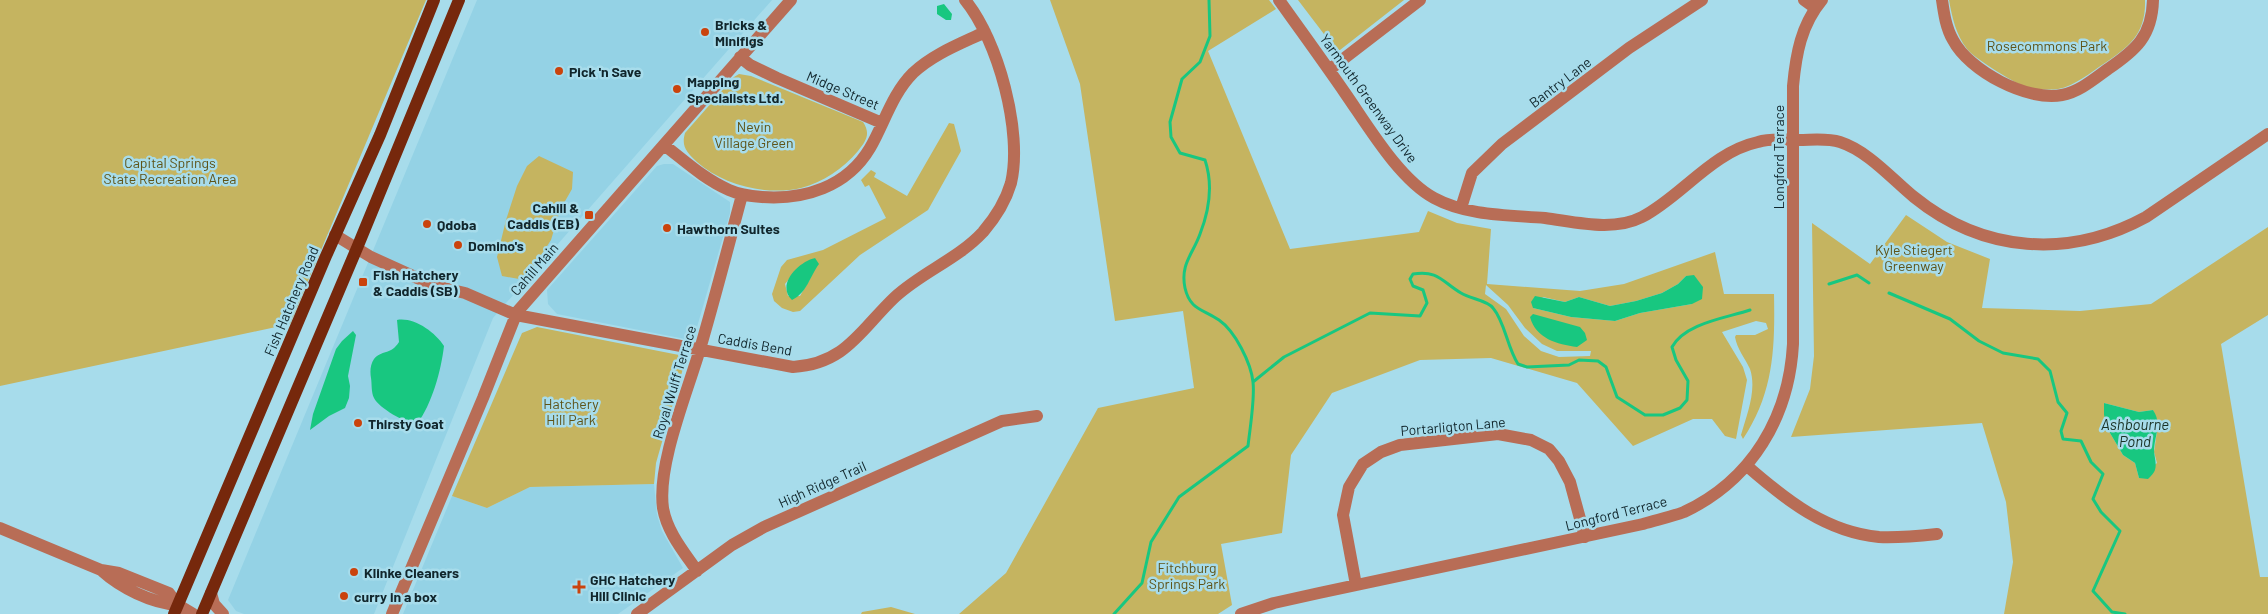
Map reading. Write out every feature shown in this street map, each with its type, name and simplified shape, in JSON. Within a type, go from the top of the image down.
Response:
[{"type":"main road","name":"Fish Hatchery Road","points":[[176,609],[335,235],[380,135],[434,0]]},
{"type":"main road","points":[[202,614],[357,248],[459,0]]},
{"type":"street","name":"Cahill Main","points":[[392,614],[516,315],[534,290],[791,0]]},
{"type":"street","name":"Caddis Bend","points":[[335,235],[371,257],[435,286],[465,293],[516,315],[793,367],[825,360],[844,350],[912,282],[965,248],[984,230],[994,217],[1006,195],[1013,172],[1015,148],[1013,127],[1002,82],[985,32],[965,0]]},
{"type":"street","name":"Yarmouth Greenway Drive","points":[[1279,0],[1394,161],[1433,198],[1461,208],[1607,225],[1627,223],[1643,216],[1717,161],[1742,147],[1758,141],[1840,142],[1859,152],[1917,200],[1952,223],[1991,238],[2018,243],[2061,244],[2108,235],[2146,217],[2268,134]]},
{"type":"street","points":[[1329,70],[1420,0]]},
{"type":"street","points":[[1804,0],[1818,4]]},
{"type":"street","points":[[1942,0],[1946,25],[1952,40],[1960,52],[1971,62],[2023,92],[2048,97],[2064,95],[2078,90],[2130,54],[2145,36],[2151,19],[2153,0]]},
{"type":"street","name":"Bantry Lane","points":[[1461,208],[1472,173],[1496,150],[1629,48],[1700,1]]},
{"type":"street","name":"Longford Terrace","points":[[1241,614],[1274,603],[1643,524],[1683,512],[1720,490],[1747,466],[1768,435],[1781,408],[1790,380],[1794,344],[1793,140],[1795,60],[1803,31],[1818,4]]},
{"type":"street","points":[[664,145],[709,180],[742,195],[792,197],[827,187],[860,161],[870,148],[901,89],[912,74],[926,62],[945,51],[985,32]]},
{"type":"street","name":"Midge Street","points":[[740,57],[750,65],[777,78],[882,123]]},
{"type":"street","name":"Royal Wulff Terrace","points":[[698,571],[672,534],[663,510],[662,489],[669,450],[700,349],[742,195]]},
{"type":"street","name":"High Ridge Trail","points":[[637,614],[732,545],[764,527],[1002,421],[1037,416]]},
{"type":"street","name":"Portarligton Lane","points":[[1356,585],[1343,515],[1349,487],[1363,464],[1382,452],[1400,445],[1498,434],[1531,440],[1548,450],[1559,461],[1570,482],[1585,537]]},
{"type":"street","points":[[1747,466],[1785,499],[1829,524],[1878,536],[1898,538],[1937,534]]},
{"type":"street","points":[[0,528],[100,570],[119,573],[169,593],[176,609],[193,614]]},
{"type":"street","points":[[211,593],[214,604],[223,614]]},
{"type":"shaded area","points":[[477,0],[772,0],[493,318],[374,614],[244,614],[236,611],[228,600]]},
{"type":"shaded area","points":[[673,164],[730,202],[730,213],[695,334],[685,339],[557,314],[548,304],[547,290],[657,166]]},
{"type":"shaded area","points":[[654,484],[657,515],[662,531],[683,568],[618,614],[403,614],[452,496],[487,508],[530,487]]},
{"type":"green space","name":"Capital Springs State Recreation Area","points":[[0,0],[426,0],[290,324],[0,386]]},
{"type":"green space","name":"Fitchburg Springs Park","points":[[1050,0],[1269,0],[1276,9],[1208,51],[1290,249],[1419,232],[1428,211],[1457,223],[1491,229],[1487,284],[1580,291],[1624,284],[1715,252],[1724,294],[1774,294],[1773,351],[1767,387],[1753,421],[1743,439],[1741,435],[1752,394],[1752,377],[1735,337],[1736,335],[1755,335],[1768,329],[1766,323],[1756,321],[1722,332],[1743,367],[1747,380],[1736,439],[1725,436],[1712,419],[1693,419],[1633,446],[1577,383],[1491,358],[1420,360],[1332,393],[1291,455],[1282,533],[1221,544],[1232,605],[1218,614],[959,614],[1006,573],[1098,408],[1194,388],[1183,311],[1115,321],[1080,84]],"holes":[[[1686,276],[1692,304],[1640,313],[1615,321],[1571,317],[1533,308],[1543,297],[1565,302],[1579,297],[1610,306],[1636,301],[1662,293],[1678,284]],[[1486,285],[1508,305],[1525,328],[1542,344],[1557,351],[1591,351],[1590,356],[1559,357],[1541,351],[1524,336],[1506,309],[1485,294]]]},
{"type":"green space","points":[[1298,0],[1404,0],[1340,50],[1333,51],[1330,42]]},
{"type":"green space","name":"Rosecommons Park","points":[[1949,0],[2145,0],[2145,11],[2143,21],[2135,37],[2122,51],[2077,82],[2058,89],[2049,90],[2025,87],[2009,79],[1971,53],[1963,44],[1957,32]]},
{"type":"green space","name":"Nevin Village Green","points":[[739,74],[751,76],[863,122],[867,130],[865,141],[852,158],[839,169],[817,182],[801,188],[774,191],[746,187],[719,177],[707,170],[690,155],[684,146],[684,138],[685,133],[734,77]]},
{"type":"green space","points":[[949,123],[954,124],[961,151],[928,210],[860,255],[800,311],[793,312],[782,308],[774,301],[772,294],[781,267],[787,260],[823,250],[886,218],[869,185],[865,187],[861,180],[871,170],[876,173],[874,177],[907,196]],"holes":[[[815,258],[810,279],[800,296],[788,296],[785,284],[797,269]]]},
{"type":"green space","points":[[539,156],[573,172],[572,189],[560,210],[551,240],[529,274],[519,279],[502,276],[497,257],[506,220],[517,186],[527,166]]},
{"type":"green space","name":"Kyle Stiegert Greenway","points":[[1906,215],[1947,242],[1990,259],[1982,308],[2080,311],[2151,304],[2268,227],[2268,315],[2221,344],[2260,577],[2268,577],[2268,614],[2004,614],[2013,562],[2006,502],[1982,423],[1791,437],[1810,389],[1814,356],[1812,223],[1870,264]],"holes":[[[2104,403],[2139,412],[2153,410],[2158,424],[2154,452],[2157,463],[2139,478],[2135,463],[2123,455],[2110,433]]]},
{"type":"green space","name":"Hatchery Hill Park","points":[[537,327],[679,355],[684,365],[656,463],[654,484],[530,487],[487,508],[452,496],[522,333]]},
{"type":"green space","points":[[891,607],[915,614],[861,614],[862,612]]},
{"type":"water","points":[[944,4],[952,14],[951,20],[946,20],[937,14],[937,6]]},
{"type":"water","points":[[815,258],[819,264],[805,289],[792,300],[786,288],[791,275],[802,264]]},
{"type":"water","points":[[1694,275],[1703,287],[1702,299],[1692,304],[1640,313],[1615,321],[1571,317],[1533,308],[1531,302],[1535,296],[1565,302],[1579,297],[1610,306],[1662,293],[1678,284],[1686,276]]},
{"type":"water","points":[[1533,314],[1580,327],[1585,333],[1587,340],[1577,347],[1548,339],[1537,331],[1530,317]]},
{"type":"water","points":[[397,320],[417,323],[430,331],[444,346],[435,387],[427,407],[417,424],[406,421],[387,410],[377,402],[372,393],[370,373],[372,364],[377,356],[393,349],[399,342]]},
{"type":"water","points":[[353,331],[356,335],[348,376],[350,386],[349,398],[345,408],[329,416],[310,430],[313,414],[336,349]]},
{"type":"water","name":"Ashbourne Pond","points":[[2104,403],[2139,412],[2153,410],[2156,415],[2158,424],[2154,449],[2156,467],[2148,479],[2139,478],[2135,463],[2123,455],[2110,433],[2104,415]]},
{"type":"waterway","points":[[1114,614],[1142,583],[1151,542],[1179,497],[1248,446],[1253,382],[1246,357],[1236,339],[1225,325],[1194,305],[1190,301],[1185,288],[1184,272],[1200,234],[1208,207],[1209,178],[1205,160],[1180,153],[1171,137],[1170,122],[1182,79],[1200,62],[1210,36],[1209,0]]},
{"type":"waterway","points":[[1253,382],[1284,357],[1370,313],[1420,316],[1427,303],[1423,290],[1413,286],[1410,279],[1413,274],[1422,273],[1435,275],[1465,295],[1490,305],[1500,320],[1518,364],[1527,367],[1569,365],[1579,360],[1598,361],[1606,367],[1617,397],[1645,415],[1663,415],[1680,408],[1687,400],[1688,381],[1676,360],[1672,347],[1678,339],[1686,332],[1707,322],[1750,310]]},
{"type":"waterway","points":[[1829,284],[1857,275],[1869,283]]},
{"type":"waterway","points":[[1889,293],[1950,319],[1979,341],[2003,353],[2038,359],[2050,371],[2058,402],[2067,413],[2061,431],[2063,439],[2081,441],[2091,462],[2103,474],[2093,499],[2101,512],[2120,531],[2093,591],[2112,612],[2125,614]]},
{"type":"place","name":"Bricks & Minifigs","points":[[705,32]]},
{"type":"place","name":"Pick 'n Save","points":[[559,71]]},
{"type":"place","name":"Mapping Specialists Ltd.","points":[[677,89]]},
{"type":"place","name":"Cahill & Caddis (EB)","points":[[589,215]]},
{"type":"place","name":"Qdoba","points":[[427,224]]},
{"type":"place","name":"Hawthorn Suites","points":[[667,228]]},
{"type":"place","name":"Domino's","points":[[458,245]]},
{"type":"place","name":"Fish Hatchery & Caddis (SB)","points":[[363,282]]},
{"type":"place","name":"Thirsty Goat","points":[[358,423]]},
{"type":"place","name":"Klinke Cleaners","points":[[354,572]]},
{"type":"place","name":"GHC Hatchery Hill Clinic","points":[[579,587]]},
{"type":"place","name":"curry in a box","points":[[344,596]]}]
